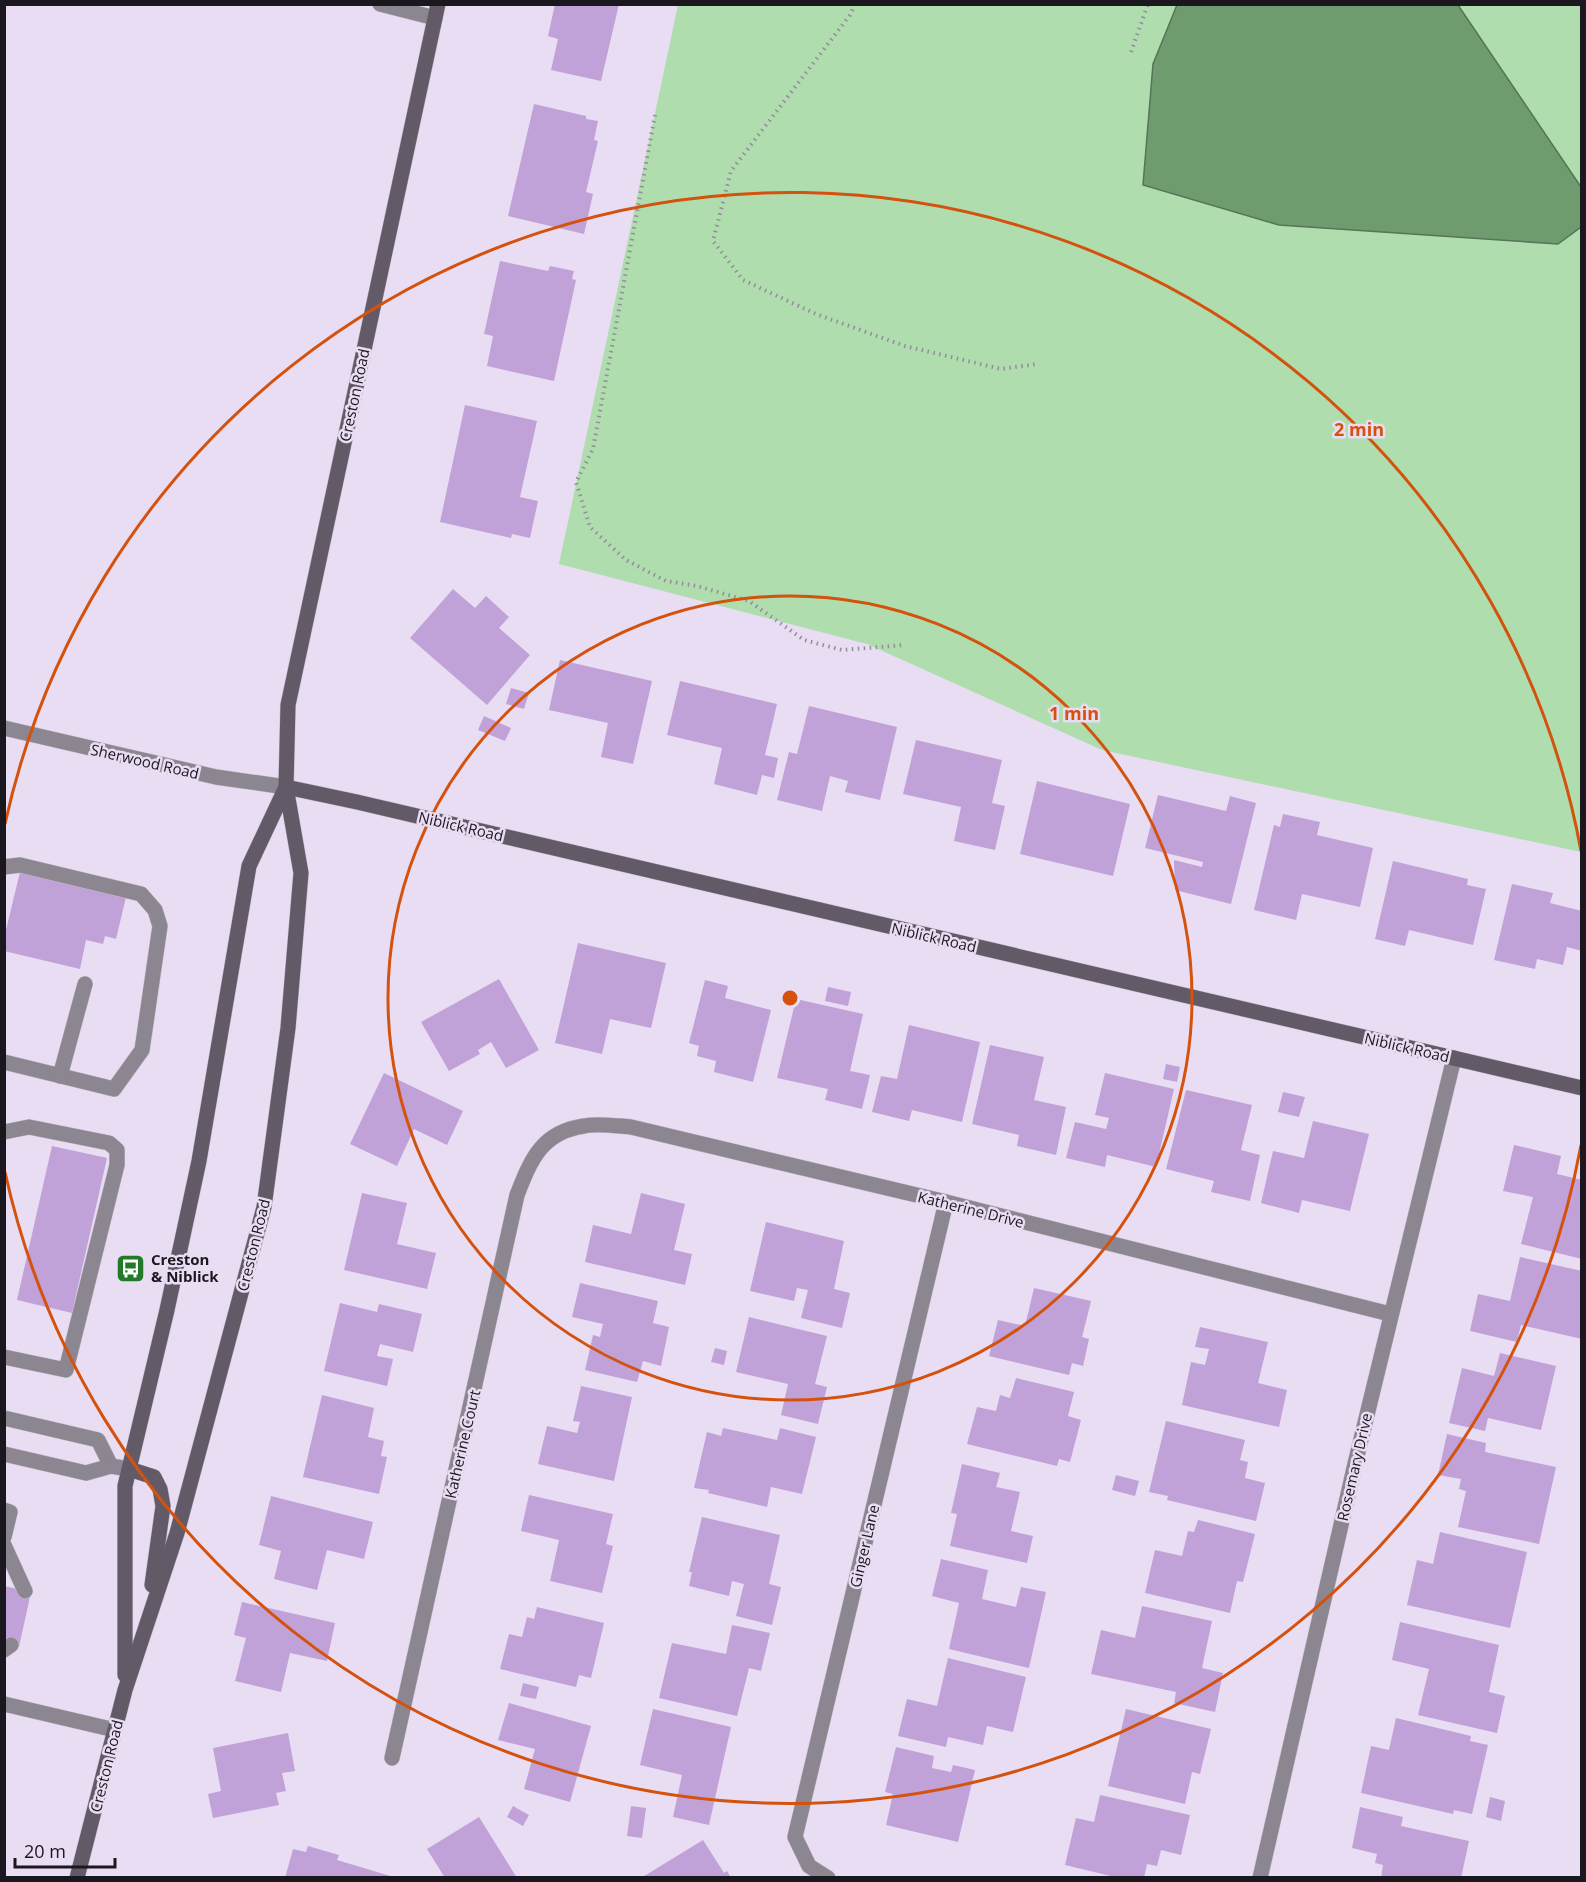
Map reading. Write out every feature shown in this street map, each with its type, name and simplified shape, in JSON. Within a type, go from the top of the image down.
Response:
[{"type":"main road","name":"Creston Road","points":[[77,1878],[125,1690],[177,1533],[264,1207],[288,1028],[301,873],[286,787],[288,705],[437,11]]},
{"type":"main road","name":"Creston Road","points":[[125,1690],[125,1486],[167,1310],[199,1161],[249,866],[286,787]]},
{"type":"main road","name":"Niblick Road","points":[[286,787],[381,807],[1581,1088]]},
{"type":"main road","points":[[129,1469],[154,1477],[160,1489],[163,1506],[148,1621]]},
{"type":"street","points":[[380,4],[437,11]]},
{"type":"street","name":"Sherwood Road","points":[[4,728],[216,777],[286,787]]},
{"type":"street","points":[[4,867],[20,865],[141,894],[155,910],[160,926],[142,1050],[114,1089],[4,1062]]},
{"type":"street","points":[[60,1076],[85,984]]},
{"type":"street","name":"Rosemary Drive","points":[[1260,1878],[1390,1314],[1454,1058]]},
{"type":"street","name":"Katherine Drive","points":[[551,1137],[584,1125],[631,1127],[946,1202],[1390,1314]]},
{"type":"street","points":[[4,1132],[29,1127],[109,1143],[117,1150],[117,1165],[66,1370],[4,1357]]},
{"type":"street","name":"Katherine Court","points":[[392,1758],[517,1195],[530,1161],[551,1137]]},
{"type":"street","name":"Ginger Lane","points":[[828,1878],[809,1866],[795,1837],[946,1202]]},
{"type":"street","points":[[4,1418],[98,1440],[111,1466]]},
{"type":"street","points":[[4,1454],[87,1473],[111,1466],[129,1469]]},
{"type":"street","points":[[4,1510],[10,1512],[4,1537]]},
{"type":"street","points":[[4,1545],[25,1590]]},
{"type":"street","points":[[4,1704],[115,1730]]},
{"type":"path","points":[[855,4],[850,15],[731,171],[713,241],[743,280],[816,314],[905,346],[1001,369],[1037,364]]},
{"type":"path","points":[[1131,52],[1148,4]]},
{"type":"path","points":[[655,115],[598,429],[593,449],[576,482],[590,527],[626,560],[636,566],[666,581],[697,586],[749,601],[804,640],[842,650],[904,645]]},
{"type":"shaded area","points":[[678,5],[1581,5],[1581,852],[1102,750],[867,644],[559,564]]},
{"type":"shaded area","points":[[1177,5],[1458,5],[1581,187],[1581,227],[1558,244],[1279,225],[1143,185],[1153,64]]},
{"type":"building","points":[[555,4],[619,4],[601,81],[551,70],[558,39],[548,36]]},
{"type":"building","points":[[534,104],[598,121],[594,140],[598,141],[586,192],[593,194],[584,234],[508,216]]},
{"type":"building","points":[[500,261],[548,271],[550,266],[574,271],[572,279],[576,280],[554,381],[487,366],[493,336],[484,334]]},
{"type":"building","points":[[465,405],[537,421],[520,497],[538,501],[530,538],[512,534],[511,538],[440,522]]},
{"type":"building","points":[[453,589],[475,608],[486,596],[509,617],[499,628],[530,655],[487,705],[410,638]]},
{"type":"building","points":[[560,660],[652,681],[633,764],[601,757],[608,723],[549,710]]},
{"type":"building","points":[[680,681],[777,704],[765,755],[778,758],[774,778],[762,775],[757,795],[714,784],[722,748],[667,735]]},
{"type":"building","points":[[511,688],[529,693],[524,709],[506,704]]},
{"type":"building","points":[[809,706],[897,727],[880,800],[845,792],[848,781],[830,776],[822,811],[777,800],[789,752],[797,754]]},
{"type":"building","points":[[484,716],[511,728],[505,741],[478,730]]},
{"type":"building","points":[[916,740],[1002,760],[992,803],[1005,806],[995,850],[954,841],[961,807],[903,794]]},
{"type":"building","points":[[1037,781],[1130,804],[1113,876],[1020,854]]},
{"type":"building","points":[[1158,795],[1226,811],[1230,796],[1256,803],[1231,904],[1175,890],[1174,860],[1202,867],[1203,862],[1145,848]]},
{"type":"building","points":[[1283,814],[1320,822],[1317,835],[1373,848],[1360,907],[1302,894],[1296,920],[1254,910],[1274,825],[1280,827]]},
{"type":"building","points":[[1393,861],[1468,879],[1467,885],[1486,889],[1473,945],[1409,930],[1405,946],[1375,939]]},
{"type":"building","points":[[20,872],[126,897],[116,939],[105,936],[103,944],[86,940],[80,969],[4,951],[4,938]]},
{"type":"building","points":[[1512,884],[1553,893],[1550,903],[1582,911],[1582,951],[1567,947],[1563,965],[1537,959],[1535,969],[1494,960]]},
{"type":"building","points":[[578,943],[666,963],[651,1028],[610,1019],[602,1054],[555,1043]]},
{"type":"building","points":[[499,979],[539,1050],[506,1068],[491,1042],[478,1050],[480,1054],[449,1071],[421,1022]]},
{"type":"building","points":[[705,980],[728,986],[725,998],[771,1010],[753,1082],[714,1072],[716,1061],[697,1056],[699,1046],[689,1043]]},
{"type":"building","points":[[828,987],[851,992],[848,1006],[825,1001]]},
{"type":"building","points":[[796,999],[863,1014],[850,1071],[870,1075],[862,1109],[825,1100],[828,1089],[777,1078]]},
{"type":"building","points":[[909,1025],[980,1042],[962,1122],[912,1110],[909,1121],[872,1112],[881,1076],[897,1079]]},
{"type":"building","points":[[990,1045],[1044,1057],[1034,1100],[1066,1107],[1056,1155],[1017,1146],[1019,1135],[972,1124]]},
{"type":"building","points":[[1166,1064],[1180,1067],[1177,1082],[1163,1079]]},
{"type":"building","points":[[384,1073],[463,1111],[447,1145],[414,1129],[397,1166],[350,1144]]},
{"type":"building","points":[[1105,1073],[1174,1089],[1156,1167],[1107,1155],[1105,1167],[1066,1158],[1075,1122],[1106,1129],[1109,1118],[1095,1115]]},
{"type":"building","points":[[1186,1090],[1252,1105],[1241,1150],[1260,1155],[1250,1201],[1211,1192],[1214,1181],[1166,1169]]},
{"type":"building","points":[[1283,1092],[1305,1097],[1299,1117],[1278,1112]]},
{"type":"building","points":[[1313,1121],[1369,1134],[1350,1211],[1302,1200],[1299,1213],[1261,1203],[1273,1151],[1304,1158]]},
{"type":"building","points":[[1514,1145],[1561,1156],[1557,1174],[1582,1180],[1582,1259],[1521,1244],[1533,1197],[1503,1191]]},
{"type":"building","points":[[52,1146],[107,1158],[72,1313],[17,1300]]},
{"type":"building","points":[[362,1193],[407,1203],[397,1244],[436,1253],[427,1289],[344,1270]]},
{"type":"building","points":[[641,1193],[685,1204],[674,1250],[692,1254],[685,1285],[585,1262],[593,1225],[631,1234]]},
{"type":"building","points":[[766,1222],[844,1241],[834,1289],[850,1293],[842,1328],[801,1318],[808,1290],[797,1288],[794,1301],[750,1291]]},
{"type":"building","points":[[1520,1257],[1582,1271],[1582,1339],[1521,1325],[1517,1342],[1470,1331],[1478,1294],[1510,1301]]},
{"type":"building","points":[[580,1283],[658,1301],[653,1323],[669,1327],[661,1366],[643,1361],[637,1382],[585,1370],[593,1335],[600,1337],[603,1324],[572,1317]]},
{"type":"building","points":[[1034,1288],[1091,1301],[1082,1337],[1089,1339],[1083,1366],[1072,1363],[1069,1375],[989,1356],[998,1320],[1025,1326]]},
{"type":"building","points":[[340,1303],[377,1312],[379,1304],[422,1314],[413,1352],[380,1344],[377,1356],[393,1359],[387,1386],[324,1371]]},
{"type":"building","points":[[749,1317],[827,1336],[815,1384],[827,1387],[818,1424],[781,1415],[788,1384],[736,1372]]},
{"type":"building","points":[[1200,1327],[1268,1342],[1258,1383],[1287,1390],[1279,1427],[1182,1405],[1191,1362],[1205,1365],[1209,1349],[1195,1347]]},
{"type":"building","points":[[715,1348],[727,1351],[724,1365],[711,1362]]},
{"type":"building","points":[[1500,1353],[1556,1366],[1541,1430],[1488,1418],[1485,1431],[1449,1423],[1462,1368],[1494,1376]]},
{"type":"building","points":[[1016,1378],[1074,1392],[1068,1416],[1081,1420],[1070,1462],[1059,1459],[1057,1466],[967,1444],[977,1407],[996,1411],[1000,1395],[1010,1398]]},
{"type":"building","points":[[581,1386],[632,1397],[614,1481],[538,1464],[547,1426],[577,1433],[580,1422],[573,1421]]},
{"type":"building","points":[[322,1395],[374,1408],[368,1437],[384,1441],[381,1456],[387,1457],[379,1494],[303,1477]]},
{"type":"building","points":[[1166,1421],[1245,1440],[1240,1460],[1248,1462],[1245,1478],[1265,1483],[1256,1521],[1167,1500],[1168,1496],[1149,1492]]},
{"type":"building","points":[[723,1428],[777,1440],[780,1428],[816,1437],[802,1494],[771,1487],[767,1507],[708,1493],[709,1490],[694,1488],[707,1432],[721,1436]]},
{"type":"building","points":[[1447,1434],[1486,1443],[1485,1452],[1556,1467],[1539,1544],[1458,1527],[1466,1491],[1459,1489],[1461,1479],[1438,1475]]},
{"type":"building","points":[[962,1464],[1000,1473],[996,1487],[1020,1492],[1011,1531],[1033,1536],[1027,1563],[950,1546],[957,1514],[951,1513]]},
{"type":"building","points":[[1116,1475],[1139,1481],[1135,1496],[1112,1490]]},
{"type":"building","points":[[529,1495],[613,1514],[606,1544],[613,1546],[602,1593],[550,1581],[559,1540],[521,1531]]},
{"type":"building","points":[[271,1496],[373,1522],[364,1559],[327,1550],[317,1590],[274,1579],[281,1551],[259,1545]]},
{"type":"building","points":[[702,1517],[780,1535],[769,1584],[781,1587],[772,1625],[736,1616],[744,1584],[732,1581],[729,1596],[689,1586],[692,1572],[689,1572]]},
{"type":"building","points":[[1198,1520],[1255,1534],[1243,1582],[1237,1581],[1230,1613],[1145,1593],[1155,1550],[1182,1556],[1188,1531],[1194,1532]]},
{"type":"building","points":[[1440,1532],[1527,1552],[1510,1628],[1407,1605],[1417,1560],[1433,1564]]},
{"type":"building","points":[[941,1559],[988,1570],[982,1599],[1016,1607],[1021,1587],[1046,1592],[1029,1668],[949,1649],[959,1603],[932,1596]]},
{"type":"building","points":[[4,1586],[31,1592],[19,1647],[4,1644]]},
{"type":"building","points":[[242,1602],[335,1623],[327,1661],[290,1653],[281,1692],[235,1681],[246,1638],[234,1635]]},
{"type":"building","points":[[1142,1606],[1212,1621],[1202,1668],[1223,1673],[1215,1712],[1174,1703],[1176,1692],[1091,1674],[1101,1630],[1135,1638]]},
{"type":"building","points":[[537,1607],[604,1623],[591,1678],[579,1675],[576,1687],[500,1669],[509,1634],[522,1637],[527,1617],[534,1619]]},
{"type":"building","points":[[1400,1622],[1499,1645],[1489,1692],[1505,1696],[1497,1733],[1418,1715],[1429,1669],[1392,1660]]},
{"type":"building","points":[[732,1625],[770,1633],[761,1671],[749,1668],[737,1716],[659,1698],[672,1643],[726,1654]]},
{"type":"building","points":[[948,1658],[1026,1677],[1013,1732],[987,1726],[983,1745],[948,1737],[946,1747],[898,1736],[907,1699],[937,1706]]},
{"type":"building","points":[[523,1683],[539,1687],[536,1699],[520,1696]]},
{"type":"building","points":[[509,1703],[591,1726],[570,1802],[524,1789],[535,1749],[498,1740]]},
{"type":"building","points":[[653,1709],[731,1727],[709,1825],[673,1817],[682,1775],[640,1765]]},
{"type":"building","points":[[1126,1709],[1211,1729],[1200,1774],[1192,1772],[1185,1804],[1108,1786]]},
{"type":"building","points":[[1396,1718],[1471,1736],[1470,1741],[1488,1745],[1472,1814],[1454,1810],[1453,1814],[1361,1793],[1371,1746],[1389,1750]]},
{"type":"building","points":[[288,1733],[295,1771],[282,1773],[286,1791],[276,1793],[279,1805],[213,1818],[208,1794],[221,1791],[213,1748]]},
{"type":"building","points":[[896,1747],[934,1756],[932,1768],[951,1772],[953,1765],[975,1770],[958,1842],[886,1825],[893,1794],[885,1792]]},
{"type":"building","points":[[1100,1795],[1190,1815],[1181,1855],[1161,1850],[1157,1866],[1147,1864],[1144,1878],[1119,1878],[1065,1865],[1076,1818],[1094,1822]]},
{"type":"building","points":[[1490,1797],[1505,1801],[1501,1821],[1486,1817]]},
{"type":"building","points":[[513,1806],[529,1815],[523,1826],[507,1817]]},
{"type":"building","points":[[631,1806],[646,1808],[642,1838],[627,1836]]},
{"type":"building","points":[[1360,1807],[1403,1817],[1401,1826],[1469,1841],[1461,1878],[1381,1878],[1383,1865],[1375,1863],[1377,1854],[1352,1848]]},
{"type":"building","points":[[479,1817],[517,1878],[445,1878],[427,1849]]},
{"type":"building","points":[[703,1840],[724,1873],[727,1871],[731,1878],[641,1878]]},
{"type":"building","points":[[308,1846],[339,1855],[337,1860],[397,1878],[285,1878],[293,1849],[306,1852]]},
{"type":"place","name":"Creston & Niblick","points":[[130,1268]]}]
